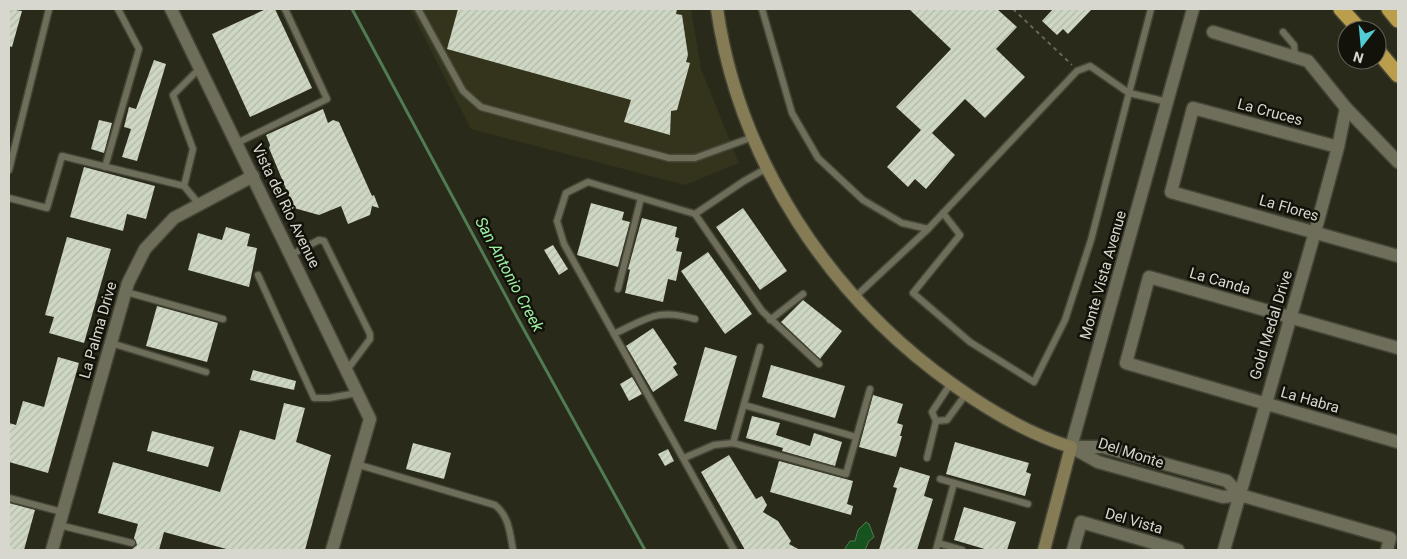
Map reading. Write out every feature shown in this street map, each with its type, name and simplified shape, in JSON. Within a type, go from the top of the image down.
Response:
[{"type":"highway","points":[[1341,9],[1351,20]]},
{"type":"highway","points":[[1389,9],[1398,20]]},
{"type":"highway","points":[[1387,62],[1398,75]]},
{"type":"street","name":"Vista del Rio Avenue","points":[[172,9],[370,419],[356,464]]},
{"type":"street","points":[[717,9],[734,82],[753,137],[767,168],[819,254],[854,298],[899,343],[966,394],[1037,434],[1071,447]]},
{"type":"street","name":"Monte Vista Avenue","points":[[1044,550],[1071,447],[1194,9]]},
{"type":"street","points":[[1213,32],[1308,61],[1346,108],[1398,162]]},
{"type":"street","name":"La Cruces","points":[[1171,192],[1193,108],[1338,147]]},
{"type":"street","name":"Gold Medal Drive","points":[[1224,550],[1291,319],[1338,147],[1346,108]]},
{"type":"street","name":"La Palma Drive","points":[[52,550],[126,292],[145,249],[174,218],[253,176]]},
{"type":"street","name":"La Flores","points":[[1171,192],[1398,256]]},
{"type":"street","name":"La Canda","points":[[1126,363],[1149,277],[1398,348]]},
{"type":"street","name":"La Habra","points":[[1126,363],[1398,442]]},
{"type":"street","name":"Del Monte","points":[[1071,447],[1098,462],[1222,497],[1240,495],[1389,544]]},
{"type":"street","points":[[332,550],[356,464]]},
{"type":"street","name":"Del Vista","points":[[1073,550],[1081,522],[1178,550]]},
{"type":"lane","points":[[9,170],[49,9]]},
{"type":"lane","points":[[105,167],[139,49],[118,9]]},
{"type":"lane","points":[[237,143],[327,99],[285,9]]},
{"type":"lane","points":[[418,9],[463,91],[481,106],[669,158],[695,158],[753,137]]},
{"type":"lane","points":[[762,9],[792,113],[818,158],[863,200],[902,223],[928,229]]},
{"type":"lane","points":[[943,213],[960,235],[914,293],[970,342],[1034,382],[1066,320],[1091,240],[1151,9]]},
{"type":"lane","points":[[1283,32],[1294,45],[1295,57]]},
{"type":"lane","points":[[854,298],[928,229],[1077,71],[1090,66],[1129,93],[1168,102]]},
{"type":"lane","points":[[184,186],[193,149],[173,94],[200,68]]},
{"type":"lane","points":[[9,198],[47,208],[62,156],[184,186],[199,204]]},
{"type":"lane","points":[[696,214],[744,181],[767,168]]},
{"type":"lane","points":[[734,550],[564,244],[558,221],[566,193],[588,182],[696,214],[742,285],[770,320],[818,364]]},
{"type":"lane","points":[[618,289],[641,198]]},
{"type":"lane","points":[[291,255],[319,240],[324,241],[370,334],[370,339],[347,370]]},
{"type":"lane","points":[[258,275],[314,398],[329,398],[358,393]]},
{"type":"lane","points":[[126,292],[223,319]]},
{"type":"lane","points":[[770,320],[803,294]]},
{"type":"lane","points":[[614,334],[644,320],[667,313],[695,319]]},
{"type":"lane","points":[[111,343],[206,372]]},
{"type":"lane","points":[[733,443],[760,346]]},
{"type":"lane","points":[[927,458],[936,421],[932,412],[951,383]]},
{"type":"lane","points":[[684,458],[714,445],[733,443],[846,474],[870,389]]},
{"type":"lane","points":[[936,421],[947,420],[966,394]]},
{"type":"lane","points":[[744,405],[856,437]]},
{"type":"lane","points":[[356,464],[495,505],[503,512],[508,523],[512,550]]},
{"type":"lane","points":[[940,479],[1028,504]]},
{"type":"lane","points":[[954,483],[937,547],[962,550]]},
{"type":"lane","points":[[9,498],[62,512]]},
{"type":"lane","points":[[59,526],[132,544]]},
{"type":"path","points":[[1013,9],[1077,71]]},
{"type":"shaded area","points":[[410,9],[691,9],[701,69],[739,163],[685,185],[471,129]]},
{"type":"shaded area","points":[[866,522],[869,524],[874,537],[869,541],[865,550],[844,550],[850,541],[855,541],[858,530]]},
{"type":"building","points":[[9,9],[22,11],[12,47],[9,46]]},
{"type":"building","points":[[266,9],[275,9],[312,88],[250,117],[212,34]]},
{"type":"building","points":[[458,9],[677,9],[676,14],[682,15],[688,55],[686,62],[690,63],[677,110],[671,111],[670,135],[624,122],[631,100],[447,49]]},
{"type":"building","points":[[909,9],[997,9],[1017,27],[996,49],[1025,77],[985,118],[965,99],[932,133],[955,155],[926,189],[915,179],[908,187],[887,167],[921,130],[896,107],[951,49]]},
{"type":"building","points":[[1053,9],[1092,9],[1068,34],[1063,29],[1057,35],[1042,21]]},
{"type":"building","points":[[154,60],[166,64],[137,161],[122,157],[131,129],[124,127],[129,107],[136,109]]},
{"type":"building","points":[[323,109],[328,123],[333,120],[339,122],[379,208],[372,206],[370,215],[348,224],[341,206],[319,215],[294,208],[269,148],[270,145],[266,135]]},
{"type":"building","points":[[99,120],[112,123],[104,153],[91,149]]},
{"type":"building","points":[[84,167],[155,186],[146,219],[127,214],[123,231],[70,217]]},
{"type":"building","points":[[591,203],[624,212],[622,220],[630,222],[618,267],[577,255]]},
{"type":"building","points":[[743,208],[787,271],[760,290],[716,227]]},
{"type":"building","points":[[642,218],[677,227],[675,237],[679,238],[676,251],[682,252],[676,281],[668,279],[663,302],[625,293],[630,270],[628,269]]},
{"type":"building","points":[[226,227],[250,234],[247,246],[257,248],[249,287],[188,270],[198,233],[222,240]]},
{"type":"building","points":[[67,237],[111,249],[84,343],[49,333],[54,317],[45,315]]},
{"type":"building","points":[[553,245],[568,269],[559,275],[544,250]]},
{"type":"building","points":[[708,252],[752,314],[725,334],[681,271]]},
{"type":"building","points":[[803,300],[842,331],[820,359],[781,322]]},
{"type":"building","points":[[157,306],[218,323],[207,362],[146,346]]},
{"type":"building","points":[[653,328],[677,364],[673,367],[678,375],[653,392],[626,346]]},
{"type":"building","points":[[705,347],[737,356],[716,430],[684,421]]},
{"type":"building","points":[[58,357],[79,363],[48,473],[9,462],[9,423],[16,425],[23,401],[44,407]]},
{"type":"building","points":[[771,365],[845,386],[835,418],[762,397]]},
{"type":"building","points":[[253,370],[296,381],[294,390],[250,380]]},
{"type":"building","points":[[632,377],[642,394],[629,401],[620,384]]},
{"type":"building","points":[[873,395],[903,404],[897,423],[903,425],[896,457],[859,447]]},
{"type":"building","points":[[284,403],[305,408],[296,442],[331,455],[305,550],[230,550],[164,532],[159,550],[131,550],[137,545],[134,538],[138,524],[98,513],[113,462],[220,492],[240,430],[275,440]]},
{"type":"building","points":[[752,416],[780,423],[776,435],[810,446],[814,433],[842,442],[835,466],[782,451],[783,448],[746,438]]},
{"type":"building","points":[[152,431],[214,447],[208,467],[147,451]]},
{"type":"building","points":[[955,442],[1029,463],[1026,472],[1031,474],[1025,496],[946,474]]},
{"type":"building","points":[[413,443],[451,453],[444,479],[406,469]]},
{"type":"building","points":[[668,449],[674,461],[665,466],[658,454]]},
{"type":"building","points":[[729,455],[756,499],[762,496],[767,505],[763,512],[778,521],[791,541],[789,544],[800,550],[745,550],[701,472]]},
{"type":"building","points":[[779,461],[853,481],[847,504],[853,506],[851,515],[770,492]]},
{"type":"building","points":[[900,467],[930,476],[924,496],[933,499],[917,550],[879,550],[897,488],[893,487]]},
{"type":"building","points":[[9,503],[35,510],[24,550],[9,550]]},
{"type":"building","points":[[964,507],[1016,522],[1007,550],[988,550],[954,540]]},
{"type":"waterway","name":"San Antonio Creek","points":[[352,9],[517,317],[645,550]]}]
